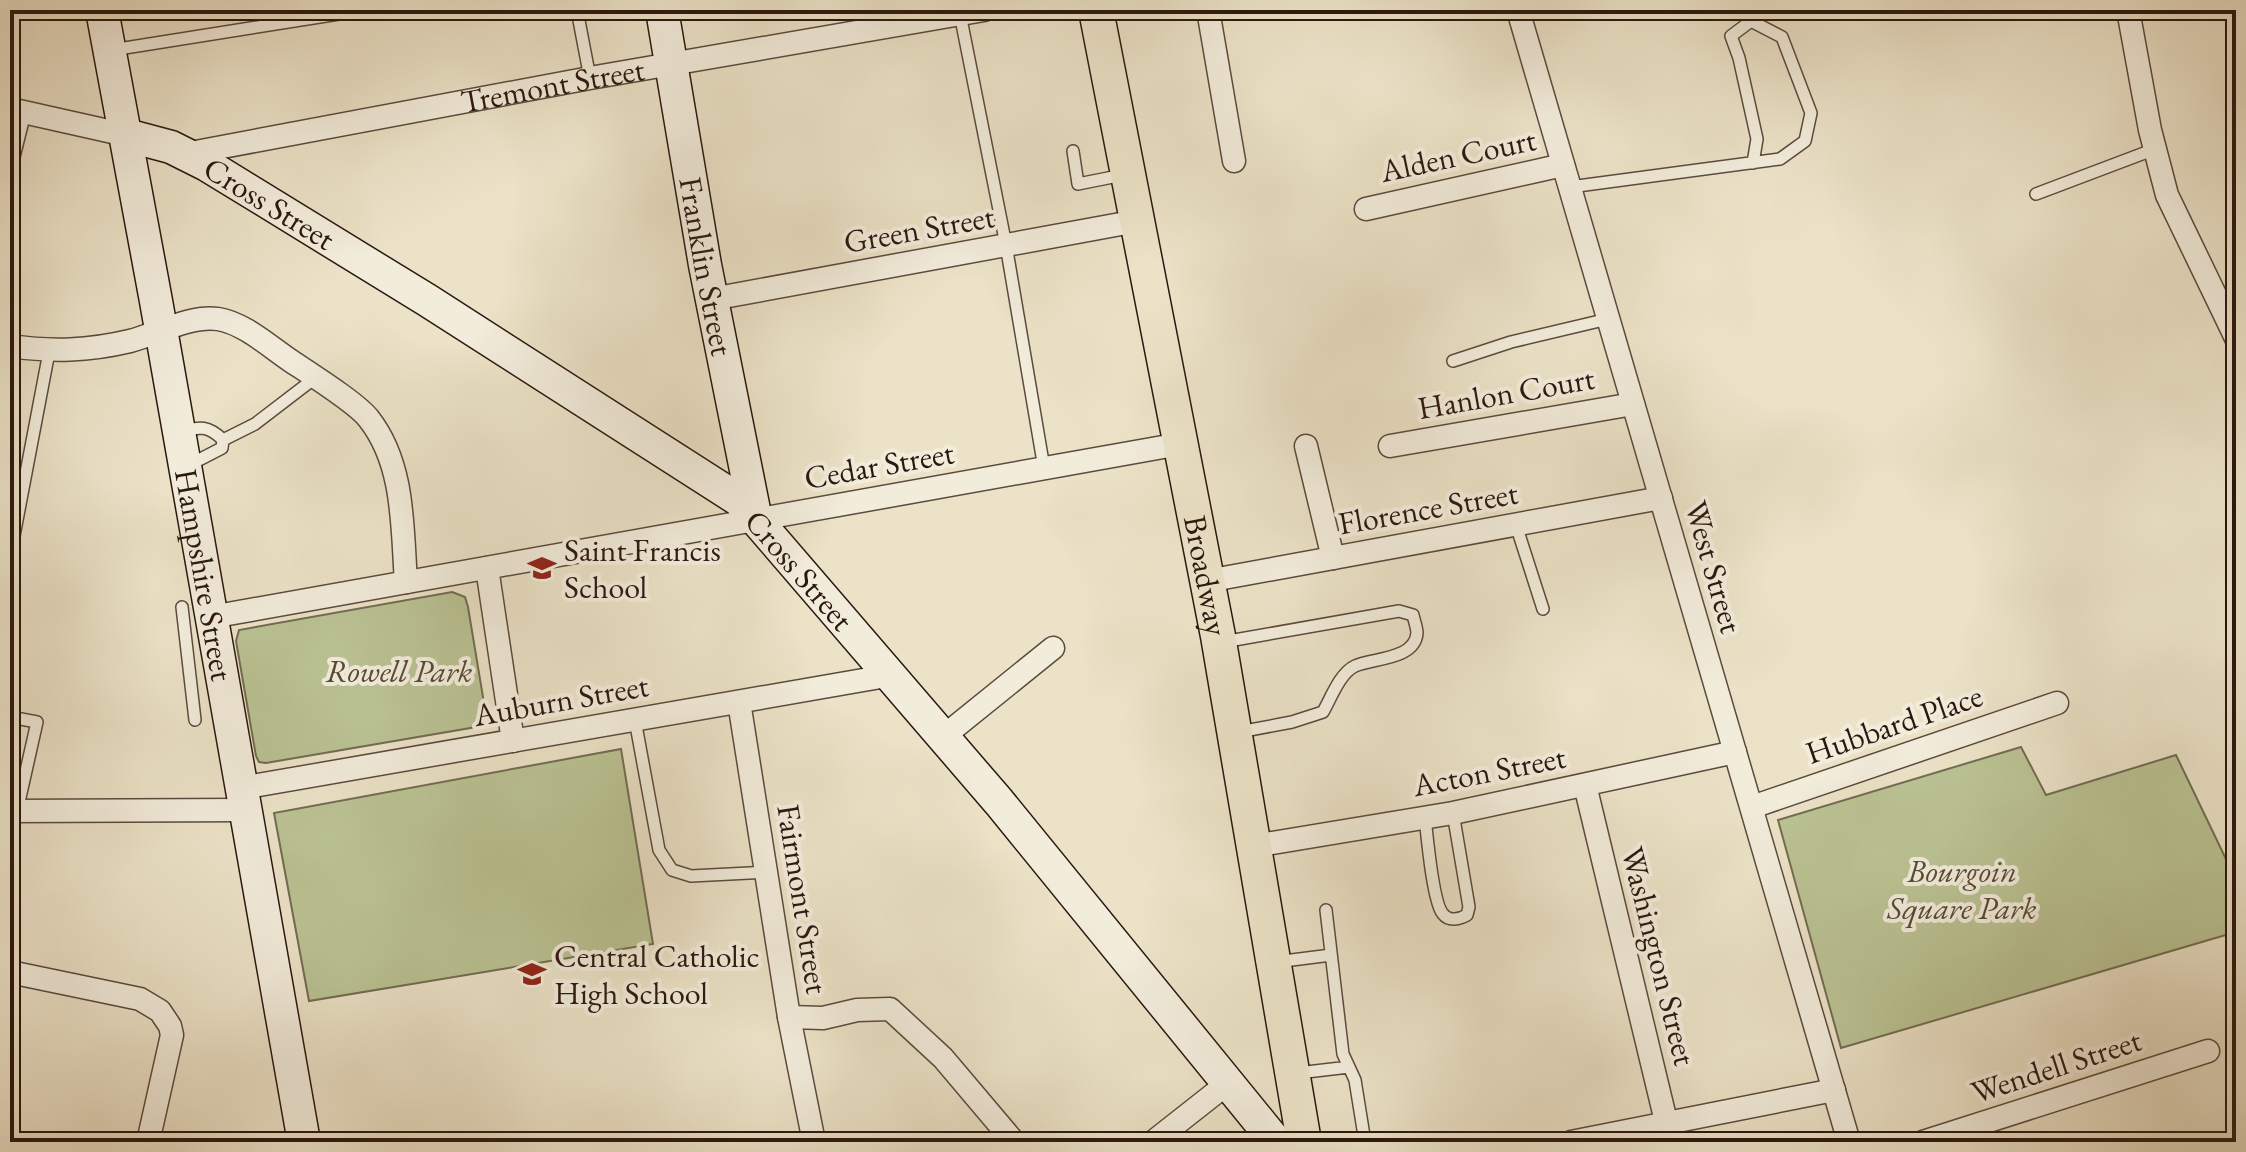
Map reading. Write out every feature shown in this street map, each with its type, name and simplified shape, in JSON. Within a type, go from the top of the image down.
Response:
[{"type":"main road","name":"Broadway","points":[[1096,10],[1219,643],[1304,1142]]},
{"type":"street","name":"Hampshire Street","points":[[102,10],[185,467],[196,612],[243,799],[304,1142]]},
{"type":"street","name":"Franklin Street","points":[[662,10],[712,299],[756,520]]},
{"type":"street","name":"Tremont Street","points":[[185,154],[590,78],[984,10]]},
{"type":"street","points":[[1208,10],[1234,161]]},
{"type":"street","name":"West Street","points":[[1518,10],[1849,1142]]},
{"type":"street","points":[[2128,10],[2167,195],[2236,338]]},
{"type":"street","points":[[18,111],[126,135],[185,154]]},
{"type":"street","name":"Cross Street","points":[[185,154],[427,300],[739,500],[944,736],[1276,1142]]},
{"type":"street","name":"Alden Court","points":[[1366,209],[1563,165]]},
{"type":"street","name":"Green Street","points":[[712,299],[1137,221]]},
{"type":"street","points":[[10,346],[49,352],[80,351],[162,332],[191,321],[218,319],[248,332],[368,417],[387,451],[400,492],[406,582]]},
{"type":"street","name":"Hanlon Court","points":[[1390,446],[1633,404]]},
{"type":"street","name":"Cedar Street","points":[[196,612],[406,582],[1180,444]]},
{"type":"street","points":[[1306,446],[1333,558]]},
{"type":"street","name":"Florence Street","points":[[1207,581],[1661,498]]},
{"type":"street","points":[[487,568],[513,741]]},
{"type":"street","points":[[944,736],[1053,648]]},
{"type":"street","name":"Auburn Street","points":[[14,811],[243,799],[513,741],[892,675]]},
{"type":"street","name":"Fairmont Street","points":[[739,702],[789,1017],[823,1018],[857,1010],[890,1009],[943,1058],[1014,1142]]},
{"type":"street","name":"Hubbard Place","points":[[1752,807],[2057,703]]},
{"type":"street","name":"Acton Street","points":[[1254,846],[1453,813],[1735,752]]},
{"type":"street","name":"Washington Street","points":[[1585,785],[1669,1132]]},
{"type":"street","points":[[10,972],[140,999],[160,1011],[172,1035],[148,1142]]},
{"type":"street","points":[[789,1017],[814,1142]]},
{"type":"street","name":"Wendell Street","points":[[1923,1142],[2208,1051]]},
{"type":"street","points":[[1153,1142],[1228,1083]]},
{"type":"street","points":[[1571,1142],[1669,1132],[1834,1090]]},
{"type":"lane","points":[[110,50],[364,10]]},
{"type":"lane","points":[[577,10],[590,78]]},
{"type":"lane","points":[[957,13],[1006,245],[1044,468]]},
{"type":"lane","points":[[1570,187],[1753,163],[1780,159],[1805,141],[1811,113],[1782,37],[1751,21],[1731,36],[1757,139],[1753,163]]},
{"type":"lane","points":[[10,173],[18,111]]},
{"type":"lane","points":[[2036,194],[2155,149]]},
{"type":"lane","points":[[1073,151],[1078,184],[1128,174]]},
{"type":"lane","points":[[1453,361],[1511,342],[1608,319]]},
{"type":"lane","points":[[10,557],[49,352]]},
{"type":"lane","points":[[223,440],[255,424],[315,378]]},
{"type":"lane","points":[[179,431],[204,426],[223,440]]},
{"type":"lane","points":[[185,467],[222,448],[223,440]]},
{"type":"lane","points":[[1516,525],[1543,609]]},
{"type":"lane","points":[[1219,643],[1399,611],[1413,615],[1417,634],[1411,647],[1396,655],[1354,666],[1346,673],[1323,712],[1292,722],[1235,733]]},
{"type":"lane","points":[[195,720],[196,612]]},
{"type":"lane","points":[[10,717],[37,722],[14,811]]},
{"type":"lane","points":[[635,720],[659,850],[672,870],[691,876],[767,872]]},
{"type":"lane","points":[[1425,817],[1437,899],[1442,914],[1447,918],[1459,919],[1467,915],[1469,907],[1453,813]]},
{"type":"lane","points":[[1326,910],[1343,1054],[1355,1080],[1365,1142]]},
{"type":"lane","points":[[1274,963],[1331,955]]},
{"type":"lane","points":[[1293,1073],[1349,1067]]},
{"type":"green space","name":"Rowell Park","points":[[452,592],[465,597],[468,607],[486,715],[482,726],[259,762],[236,641],[239,630]]},
{"type":"green space","name":"Bourgoin Square Park","points":[[2021,747],[2046,795],[2176,755],[2236,880],[2236,932],[1841,1048],[1778,820]]},
{"type":"green space","points":[[621,749],[653,944],[309,1001],[274,813]]},
{"type":"place","name":"Saint Francis School","points":[[542,568]]},
{"type":"place","name":"Central Catholic High School","points":[[532,974]]}]
